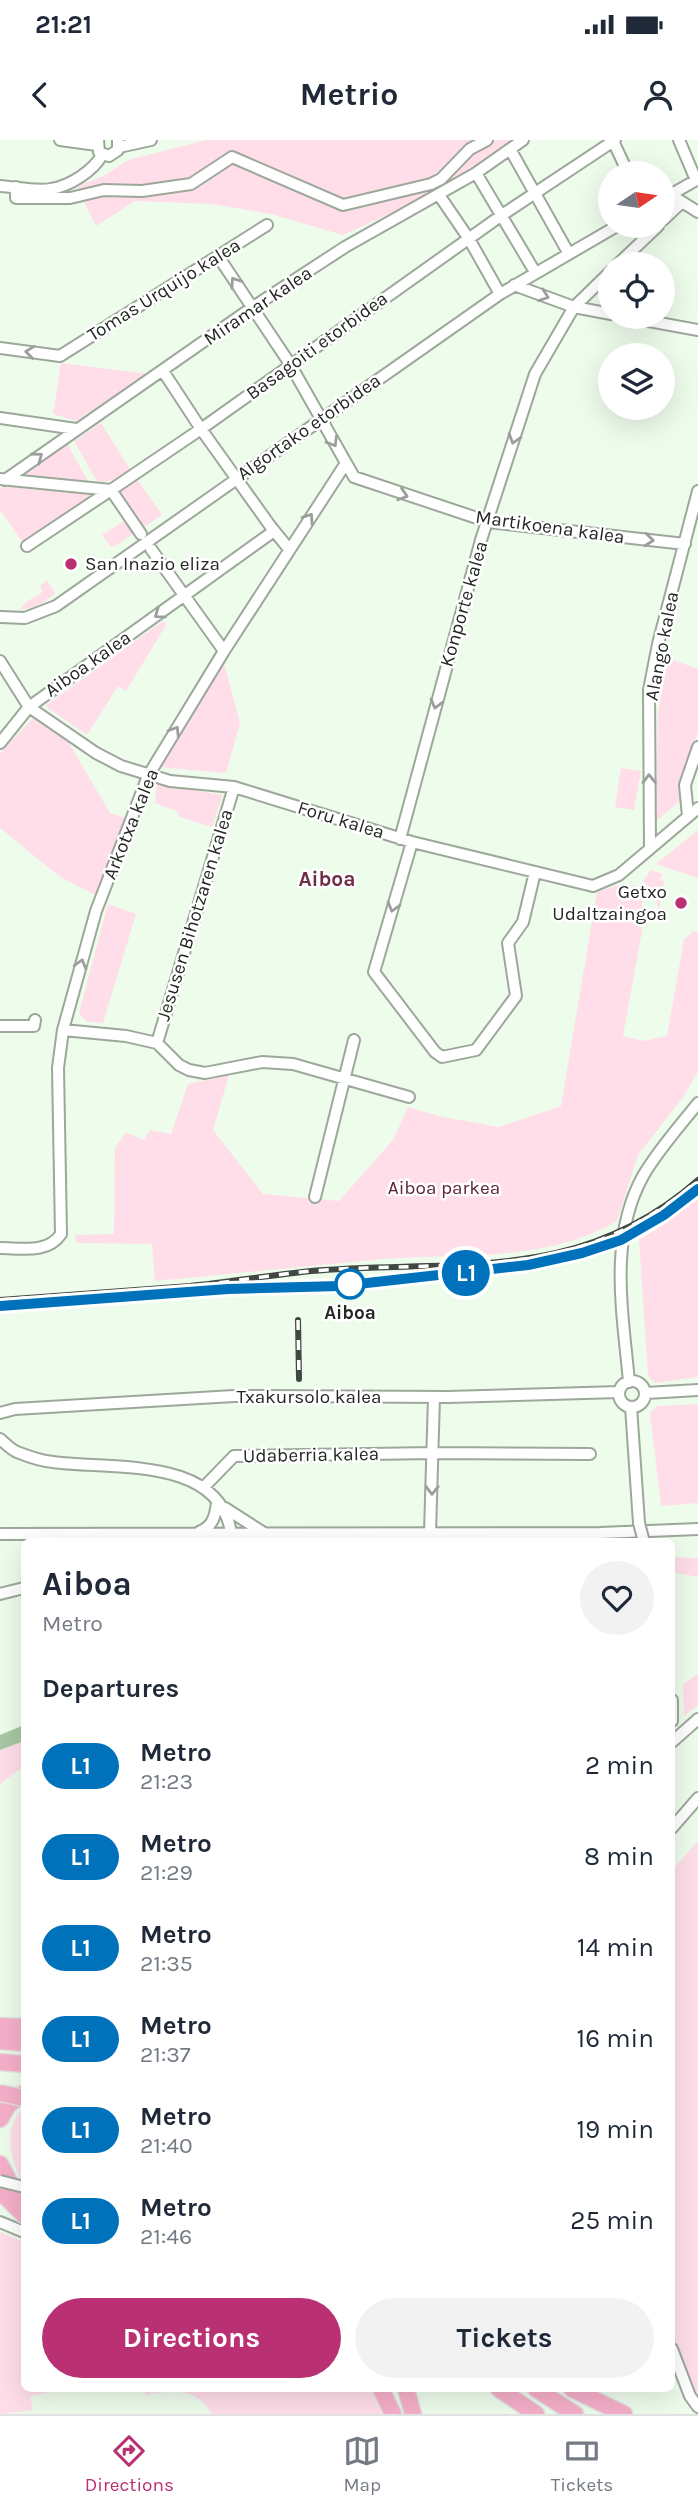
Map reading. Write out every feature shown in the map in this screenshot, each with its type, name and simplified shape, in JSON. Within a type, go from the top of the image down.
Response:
[{"type":"highway","points":[[0,2017],[21,2017]]},
{"type":"highway","points":[[0,2026],[21,2027]]},
{"type":"highway","points":[[0,2041],[21,2043]]},
{"type":"highway","points":[[0,2063],[21,2064]]},
{"type":"highway","points":[[0,2093],[21,2095]]},
{"type":"highway","points":[[0,2119],[8,2105],[21,2097]]},
{"type":"highway","points":[[0,2164],[13,2189],[21,2198]]},
{"type":"highway","points":[[0,2191],[21,2211]]},
{"type":"highway","points":[[382,2392],[393,2414]]},
{"type":"highway","points":[[407,2392],[413,2414]]},
{"type":"highway","points":[[503,2392],[536,2414]]},
{"type":"highway","points":[[516,2392],[547,2414]]},
{"type":"highway","points":[[541,2392],[575,2414]]},
{"type":"highway","points":[[578,2392],[624,2414]]},
{"type":"highway","points":[[600,2392],[632,2414]]},
{"type":"street","points":[[60,140],[99,147],[113,155],[119,144],[151,140]]},
{"type":"street","points":[[16,187],[16,198],[70,198],[104,190],[150,190],[191,184],[232,157],[343,205],[431,184],[441,179],[470,149],[487,140]]},
{"type":"street","name":"Miramar kalea","points":[[2,481],[253,307],[345,247],[477,173],[523,140]]},
{"type":"street","points":[[676,192],[697,179],[680,140]]},
{"type":"street","points":[[614,141],[623,161]]},
{"type":"street","name":"Basagoiti etorbidea","points":[[27,546],[201,429],[502,215],[614,141]]},
{"type":"street","points":[[0,187],[51,190],[97,164],[99,147]]},
{"type":"street","points":[[510,149],[569,254]]},
{"type":"street","points":[[477,173],[535,272]]},
{"type":"street","points":[[439,195],[469,239],[500,294]]},
{"type":"street","points":[[676,200],[698,212]]},
{"type":"street","points":[[676,208],[682,202]]},
{"type":"street","name":"Tomas Urquijo kalea","points":[[0,348],[60,356],[267,225]]},
{"type":"street","name":"Algortako etorbidea","points":[[0,617],[24,618],[56,606],[500,294],[598,237]]},
{"type":"street","points":[[631,252],[645,238]]},
{"type":"street","points":[[218,256],[290,364],[346,463]]},
{"type":"street","name":"Konporte kalea","points":[[400,839],[481,540],[535,374],[574,307],[598,284]]},
{"type":"street","points":[[514,285],[574,307],[598,312]]},
{"type":"street","points":[[675,326],[698,330]]},
{"type":"street","points":[[163,371],[201,429],[289,549]]},
{"type":"street","points":[[0,418],[76,429]]},
{"type":"street","name":"Martikoena kalea","points":[[346,463],[354,477],[489,522],[685,544]]},
{"type":"street","name":"Arkotxa kalea","points":[[0,1248],[41,1248],[52,1244],[61,1234],[58,1068],[63,1030],[96,911],[148,776],[224,651],[346,463]]},
{"type":"street","points":[[2,481],[111,490],[141,534]]},
{"type":"street","name":"Alango kalea","points":[[650,847],[649,690],[658,644],[698,491]]},
{"type":"street","name":"Aiboa kalea","points":[[0,743],[29,707],[274,531]]},
{"type":"street","points":[[151,549],[224,651]]},
{"type":"street","name":"Foru kalea","points":[[0,661],[29,707],[96,753],[148,776],[170,781],[234,787],[400,839],[593,887],[619,875],[698,808]]},
{"type":"street","points":[[688,816],[685,785],[698,747]]},
{"type":"street","name":"Jesusen Bihotzaren kalea","points":[[157,1043],[234,787]]},
{"type":"street","points":[[412,842],[374,972],[435,1052],[442,1057],[476,1050],[516,996],[508,943],[523,922],[535,872]]},
{"type":"street","points":[[0,1026],[34,1026],[35,1020]]},
{"type":"street","points":[[63,1030],[126,1036],[157,1043],[179,1065],[189,1070],[205,1073],[262,1062],[293,1064],[409,1097]]},
{"type":"street","points":[[315,1197],[354,1040]]},
{"type":"street","points":[[629,1382],[621,1294],[623,1232],[643,1177],[698,1103]]},
{"type":"street","points":[[629,1382],[639,1383],[646,1393],[639,1404],[631,1407],[624,1404],[619,1392],[623,1385],[629,1382]]},
{"type":"street","points":[[646,1393],[698,1391]]},
{"type":"street","name":"Txakursolo kalea","points":[[0,1413],[15,1409],[234,1396],[435,1397],[619,1392]]},
{"type":"street","points":[[430,1533],[435,1397]]},
{"type":"street","points":[[631,1407],[641,1538]]},
{"type":"street","points":[[0,1439],[14,1451],[51,1462],[148,1468],[193,1481],[203,1488],[229,1517],[231,1533]]},
{"type":"street","name":"Udaberria kalea","points":[[203,1488],[234,1455],[590,1454]]},
{"type":"street","points":[[217,1503],[264,1533]]},
{"type":"street","points":[[197,1534],[209,1527],[215,1516],[217,1503]]},
{"type":"street","points":[[0,1534],[30,1538],[231,1533],[600,1533],[698,1529]]},
{"type":"street","points":[[0,1594],[21,1589]]},
{"type":"street","points":[[675,1739],[695,1722]]},
{"type":"street","points":[[675,1825],[698,1798]]},
{"type":"street","points":[[0,2181],[21,2187]]},
{"type":"street","points":[[0,2222],[21,2231]]},
{"type":"street","points":[[675,2357],[690,2396],[698,2406]]},
{"type":"green space","points":[[206,140],[516,140],[432,194],[343,235],[271,214],[212,204],[135,201],[96,226],[77,187],[105,175],[128,160]]},
{"type":"green space","points":[[61,363],[149,374],[76,421],[53,414]]},
{"type":"green space","points":[[101,423],[130,469],[113,480],[98,483],[74,441]]},
{"type":"green space","points":[[66,442],[96,495],[23,543],[0,510],[0,489]]},
{"type":"green space","points":[[137,479],[162,515],[143,528],[117,492]]},
{"type":"green space","points":[[124,521],[133,534],[114,547],[110,546],[102,535]]},
{"type":"green space","points":[[47,580],[55,593],[40,604],[20,610],[26,602],[43,592],[40,586]]},
{"type":"green space","points":[[163,621],[166,625],[126,691],[118,686],[87,735],[45,706]]},
{"type":"green space","points":[[668,658],[698,669],[698,732],[685,770],[680,801],[656,821],[658,712]]},
{"type":"green space","points":[[223,660],[240,723],[226,773],[159,767]]},
{"type":"green space","points":[[35,716],[69,743],[110,813],[128,819],[101,898],[60,877],[0,828],[0,753]]},
{"type":"green space","points":[[621,768],[641,771],[634,810],[615,807]]},
{"type":"green space","points":[[157,784],[223,795],[212,827],[180,817],[176,811],[155,803]]},
{"type":"green space","points":[[698,830],[698,878],[656,864]]},
{"type":"green space","points":[[651,870],[663,874],[660,880],[664,881],[659,910],[652,891],[643,881]]},
{"type":"green space","name":"Aiboa parkea","points":[[618,885],[633,885],[642,901],[642,931],[623,1036],[643,1041],[667,1036],[684,939],[694,931],[698,933],[698,1071],[684,1096],[638,1155],[617,1221],[561,1244],[503,1254],[383,1259],[155,1281],[152,1244],[76,1243],[75,1235],[114,1234],[115,1148],[126,1132],[144,1140],[150,1130],[171,1134],[188,1084],[229,1075],[213,1130],[263,1194],[339,1201],[393,1140],[408,1107],[443,1117],[499,1127],[561,1106],[597,892]]},
{"type":"green space","points":[[108,904],[136,914],[103,1023],[86,1021],[79,1013]]},
{"type":"green space","points":[[698,1196],[698,1377],[655,1383],[648,1376],[639,1240],[658,1228],[656,1224]]},
{"type":"green space","points":[[698,1404],[698,1503],[661,1506],[650,1413],[657,1406]]},
{"type":"green space","points":[[675,1557],[698,1558],[698,1577],[675,1573]]},
{"type":"green space","points":[[698,1673],[698,1705],[684,1716],[683,1685]]},
{"type":"green space","points":[[21,1742],[21,1768],[0,1784],[0,1750]]},
{"type":"green space","points":[[698,1841],[698,2410],[686,2386],[675,2346],[675,1867]]},
{"type":"green space","points":[[21,2110],[21,2180],[10,2142],[17,2115]]},
{"type":"green space","points":[[0,2232],[21,2241],[21,2392],[49,2392],[30,2396],[33,2410],[0,2414]]},
{"type":"green space","points":[[174,2392],[372,2392],[382,2414],[212,2414],[199,2399]]},
{"type":"shaded area","points":[[21,1726],[21,1742],[0,1750],[0,1735]]},
{"type":"railway","points":[[0,1300],[190,1286],[311,1271],[465,1265],[561,1252],[608,1237],[653,1214],[698,1180]]},
{"type":"railway","points":[[242,1288],[340,1285],[441,1275]]},
{"type":"railway","points":[[298,1320],[299,1379]]},
{"type":"metro line","name":"L1","points":[[0,1306],[228,1289],[340,1286],[505,1269],[567,1257],[621,1240],[664,1215],[698,1189]]},
{"type":"place","name":"San Inazio eliza","points":[[71,564]]},
{"type":"place","name":"Getxo Udaltzaingoa","points":[[681,903]]},
{"type":"place","name":"Aiboa","points":[[350,1284]]},
{"type":"district","name":"Aiboa","points":[[327,879]]}]
